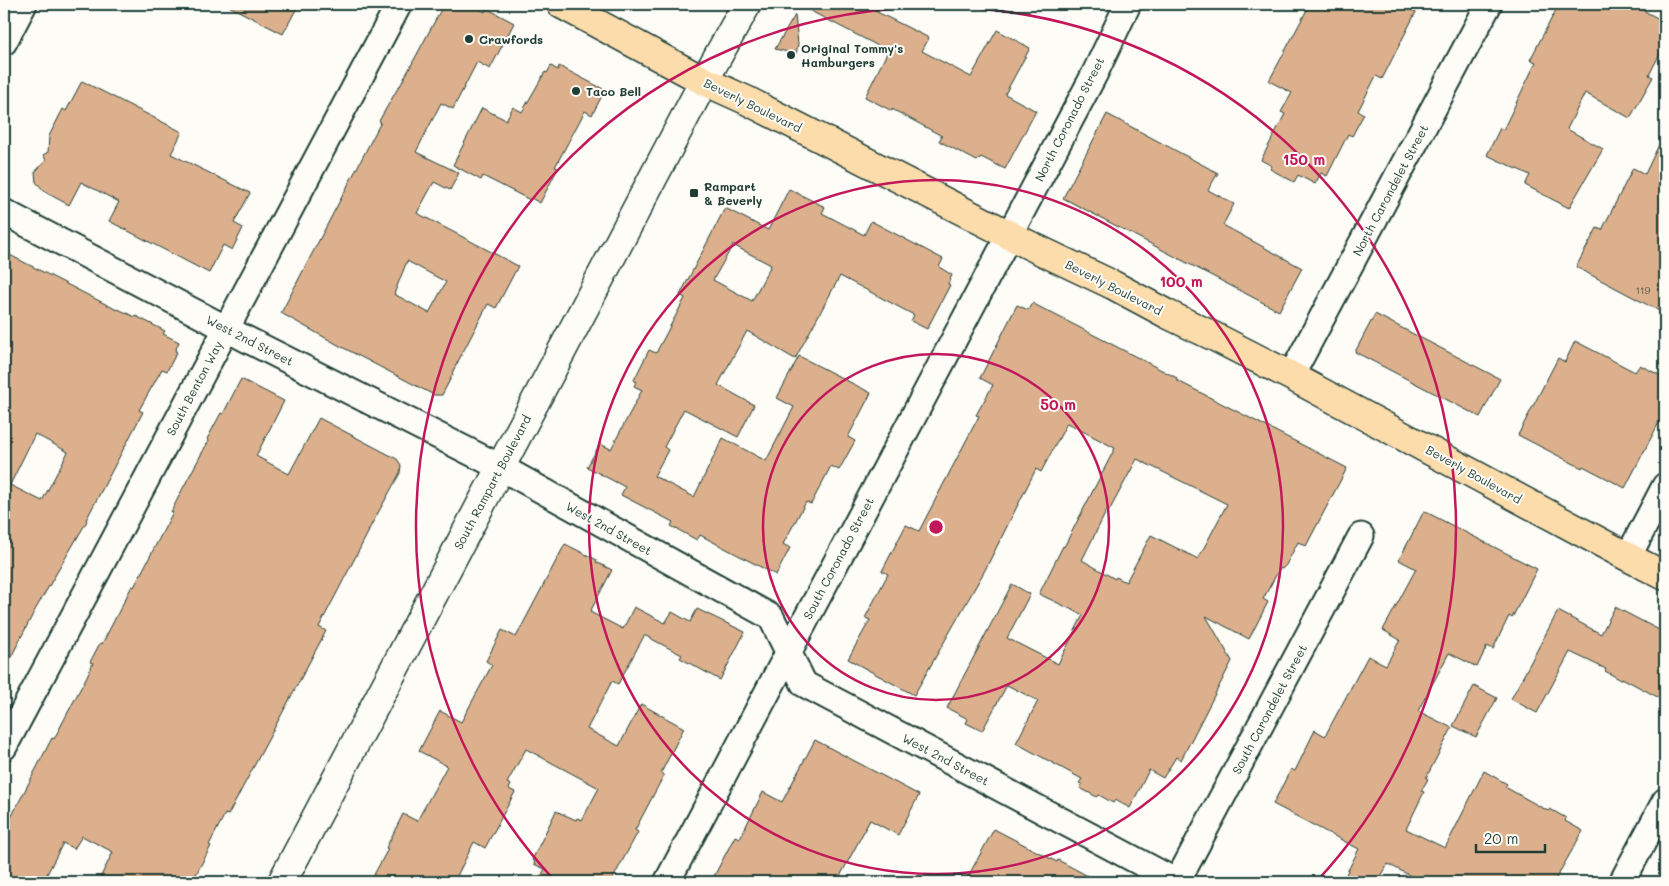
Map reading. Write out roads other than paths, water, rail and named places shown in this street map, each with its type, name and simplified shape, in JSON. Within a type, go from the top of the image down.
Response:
[{"type":"main road","name":"Beverly Boulevard","points":[[561,4],[704,81],[746,100],[1009,235],[1113,285],[1292,376],[1628,558],[1665,576]]},
{"type":"street","points":[[4,42],[24,4]]},
{"type":"street","name":"South Benton Way","points":[[4,747],[399,4]]},
{"type":"street","name":"South Rampart Boulevard","points":[[282,882],[746,4]]},
{"type":"street","name":"North Coronado Street","points":[[1009,235],[1094,75],[1128,4]]},
{"type":"street","name":"North Carondelet Street","points":[[1292,376],[1489,4]]},
{"type":"street","name":"West 2nd Street","points":[[4,212],[226,328],[500,467],[772,618],[804,684],[1177,882]]},
{"type":"street","name":"South Coronado Street","points":[[668,882],[788,651],[1009,235]]},
{"type":"street","points":[[1628,558],[1665,486]]},
{"type":"street","name":"South Carondelet Street","points":[[1177,882],[1361,536]]},
{"type":"street","points":[[1622,882],[1665,801]]},
{"type":"place","name":"Crawfords","points":[[469,39]]},
{"type":"place","name":"Original Tommy's Hamburgers","points":[[791,55]]},
{"type":"place","name":"Taco Bell","points":[[576,91]]},
{"type":"place","name":"Rampart & Beverly","points":[[694,193]]}]
